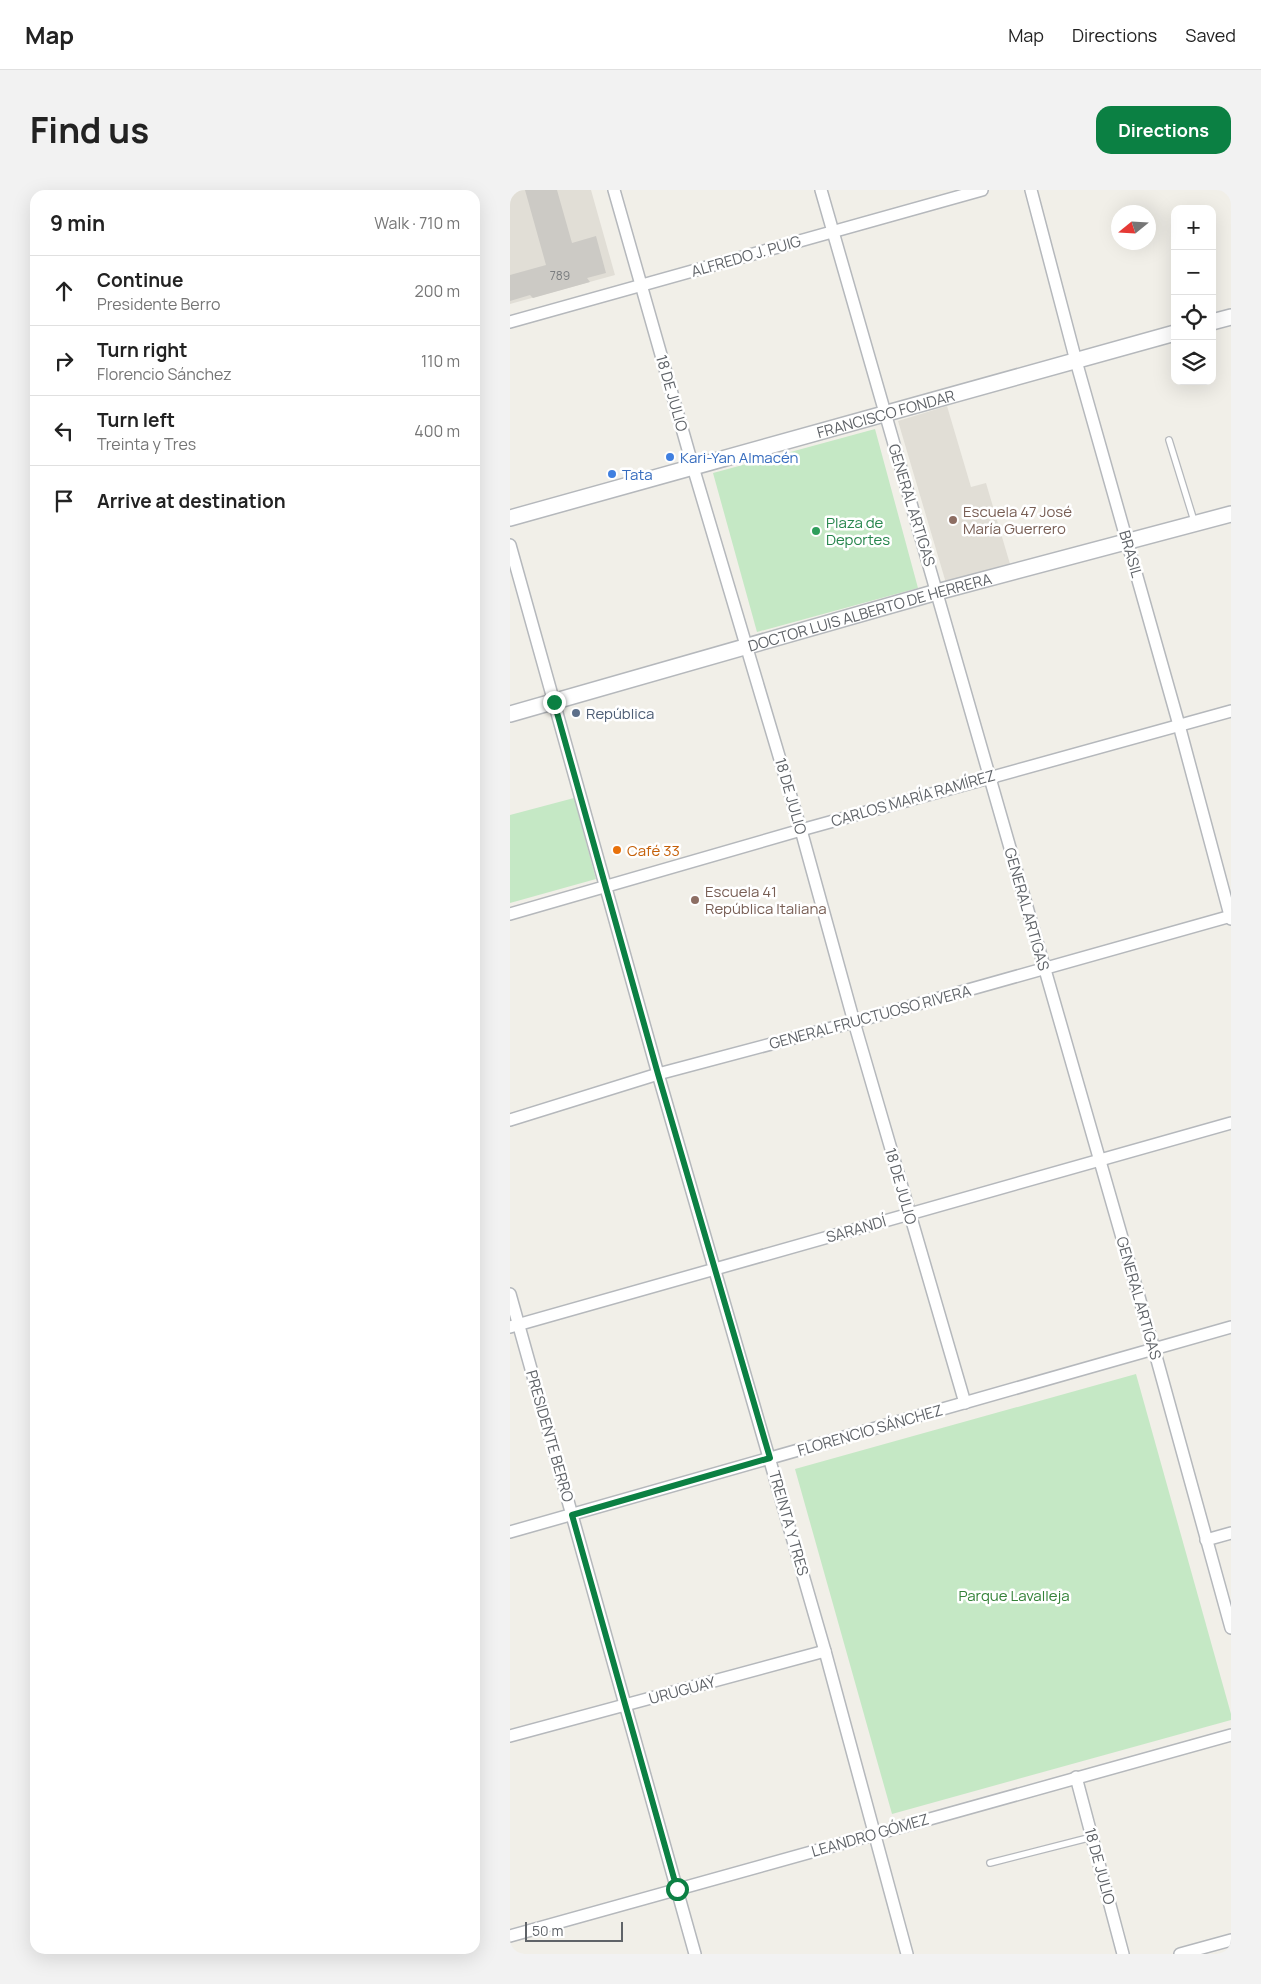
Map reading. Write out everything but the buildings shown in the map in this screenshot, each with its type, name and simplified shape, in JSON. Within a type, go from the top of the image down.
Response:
[{"type":"street","name":"18 DE JULIO","points":[[614,190],[693,467],[801,830],[854,1022],[965,1403]]},
{"type":"street","name":"GENERAL ARTIGAS","points":[[821,190],[938,592],[1043,970],[1154,1349],[1231,1628]]},
{"type":"street","name":"ALFREDO J. PUIG","points":[[510,322],[982,190]]},
{"type":"street","name":"BRASIL","points":[[1031,190],[1076,360],[1231,917]]},
{"type":"street","points":[[1216,321],[1231,317]]},
{"type":"street","name":"FRANCISCO FONDAR","points":[[510,518],[1171,334]]},
{"type":"street","name":"DOCTOR LUIS ALBERTO DE HERRERA","points":[[510,714],[938,592],[1231,514]]},
{"type":"street","name":"TREINTA Y TRES","points":[[510,545],[604,885],[826,1651],[907,1954]]},
{"type":"street","name":"CARLOS MARÍA RAMÍREZ","points":[[510,914],[604,885],[1231,711]]},
{"type":"street","name":"GENERAL FRUCTUOSO RIVERA","points":[[510,1120],[658,1074],[854,1022],[1231,917]]},
{"type":"street","name":"SARANDÍ","points":[[514,1326],[1231,1123]]},
{"type":"street","name":"PRESIDENTE BERRO","points":[[510,1294],[514,1326],[572,1515],[695,1954]]},
{"type":"street","name":"FLORENCIO SÁNCHEZ","points":[[510,1532],[1231,1327]]},
{"type":"street","points":[[1206,1540],[1231,1533]]},
{"type":"street","name":"URUGUAY","points":[[510,1736],[826,1651]]},
{"type":"street","name":"LEANDRO GÓMEZ","points":[[510,1936],[1231,1735]]},
{"type":"street","name":"18 DE JULIO","points":[[1076,1777],[1123,1954]]},
{"type":"street","points":[[1180,1954],[1231,1940]]},
{"type":"lane","points":[[1170,440],[1194,524]]},
{"type":"lane","points":[[990,1862],[1092,1837]]},
{"type":"shaded area","points":[[510,190],[591,190],[615,275],[510,304]]},
{"type":"shaded area","points":[[947,406],[971,487],[986,483],[1010,564],[946,583],[898,421]]},
{"type":"green space","name":"Plaza de Deportes","points":[[875,429],[918,588],[757,632],[713,473]]},
{"type":"green space","points":[[574,798],[596,879],[510,903],[510,815]]},
{"type":"green space","name":"Parque Lavalleja","points":[[1136,1374],[1231,1714],[1231,1720],[892,1814],[795,1469]]},
{"type":"place","name":"Kari-Yan Almacén","points":[[670,457]]},
{"type":"place","name":"Tata","points":[[612,474]]},
{"type":"place","name":"Escuela 47 José María Guerrero","points":[[953,520]]},
{"type":"place","name":"Plaza de Deportes","points":[[816,531]]},
{"type":"place","name":"República","points":[[576,713]]},
{"type":"place","name":"Café 33","points":[[617,850]]},
{"type":"place","name":"Escuela 41 República Italiana","points":[[695,900]]},
{"type":"route","points":[[554,702],[658,1074],[770,1458],[572,1515],[677,1889]]}]
